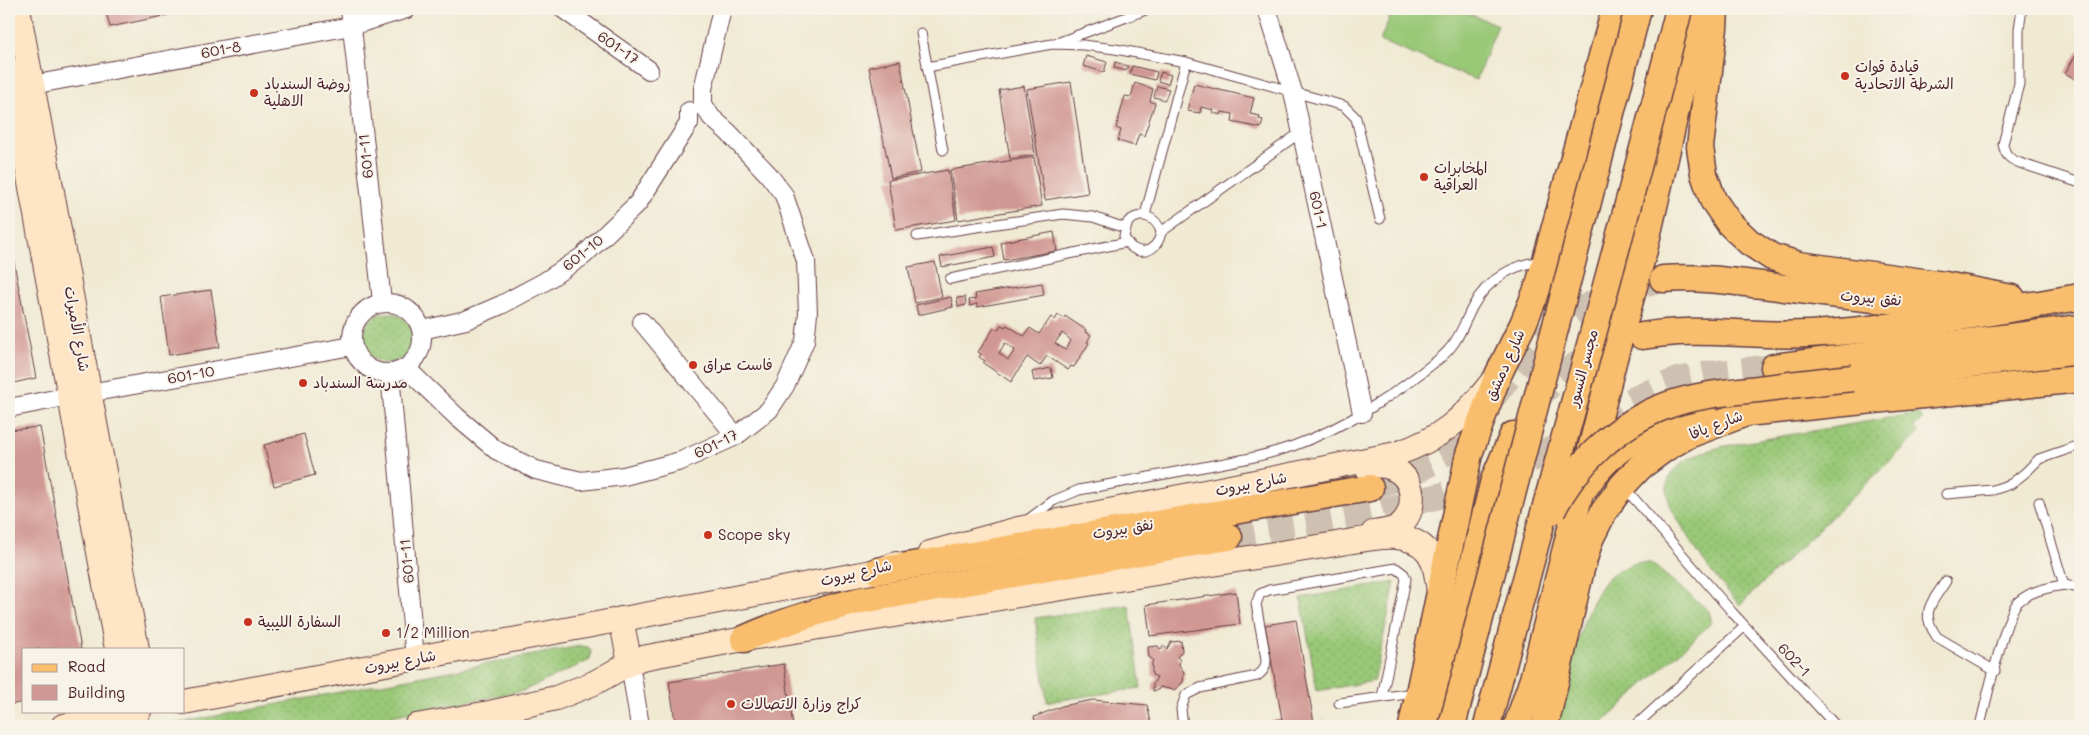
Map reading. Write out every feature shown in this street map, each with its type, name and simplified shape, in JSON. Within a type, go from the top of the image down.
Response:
[{"type":"main road","name":"شارع الأميرات","points":[[18,9],[16,83],[80,395],[138,648]]},
{"type":"main road","name":"شارع دمشق","points":[[1428,718],[1440,596],[1469,454],[1498,375],[1523,324],[1538,285],[1615,9]]},
{"type":"main road","points":[[1428,718],[1638,9]]},
{"type":"main road","name":"مجسر النسور","points":[[1487,726],[1530,557],[1646,140],[1679,9]]},
{"type":"main road","points":[[1517,726],[1533,679],[1614,358],[1644,250],[1699,9]]},
{"type":"main road","points":[[1714,9],[1714,28],[1700,147],[1704,174],[1713,200],[1735,230],[1748,242],[1772,257],[1799,265],[1945,285],[2012,298]]},
{"type":"main road","name":"نفق بيروت","points":[[1663,279],[1719,278],[1897,301],[1953,302],[2080,296]]},
{"type":"main road","points":[[1642,336],[1687,330],[1806,334],[1845,332],[1983,314],[2080,296]]},
{"type":"main road","points":[[1774,367],[2080,328]]},
{"type":"main road","points":[[1530,557],[1554,508],[1567,486],[1583,465],[1614,436],[1644,417],[1667,406],[1694,398],[2080,351]]},
{"type":"main road","points":[[1493,726],[1545,537],[1574,451],[1614,358]]},
{"type":"main road","name":"شارع بيروت","points":[[185,702],[415,660],[877,571],[946,548],[1018,529],[1396,454],[1438,436],[1472,407],[1498,375]]},
{"type":"main road","name":"شارع يافا","points":[[1544,726],[1581,569],[1590,539],[1604,511],[1622,486],[1642,466],[1664,449],[1688,435],[1746,413],[2080,379]]},
{"type":"main road","name":"شارع الأميرات","points":[[80,395],[116,648]]},
{"type":"main road","points":[[1580,495],[1594,473],[1610,457],[1646,432],[1667,424],[1688,420],[1746,413]]},
{"type":"main road","points":[[1428,718],[1494,480],[1513,435]]},
{"type":"main road","points":[[1336,544],[1352,537],[1394,529],[1403,522],[1410,512],[1412,501],[1411,490],[1406,479],[1398,471],[1387,466],[1341,466]]},
{"type":"main road","name":"نفق بيروت","points":[[877,571],[1370,488]]},
{"type":"main road","name":"نفق بيروت","points":[[744,639],[774,625],[862,600],[1229,537]]},
{"type":"main road","points":[[416,726],[491,720],[594,683],[642,658],[744,639],[1336,544],[1391,537],[1420,543],[1429,553],[1434,566],[1440,596]]},
{"type":"main road","points":[[621,619],[630,663]]},
{"type":"main road","points":[[63,726],[132,712]]},
{"type":"street","name":"601-8","points":[[16,83],[350,17],[407,9]]},
{"type":"street","name":"601-17","points":[[563,9],[648,70]]},
{"type":"street","name":"601-10","points":[[422,330],[466,320],[501,305],[544,282],[583,256],[638,203],[689,123],[696,108],[703,88],[722,9]]},
{"type":"street","name":"601-1","points":[[1267,9],[1293,92],[1362,413]]},
{"type":"street","name":"601-11","points":[[350,17],[382,302]]},
{"type":"street","name":"601-17","points":[[398,370],[496,450],[536,470],[581,481],[624,476],[681,460],[736,436],[769,410],[786,386],[805,341],[808,314],[806,261],[784,194],[728,132],[711,117],[696,108]]},
{"type":"street","points":[[382,302],[391,302],[408,308],[414,314],[422,330],[420,351],[414,360],[398,370],[378,372],[366,366],[357,357],[352,346],[352,331],[358,317],[368,307],[382,302]]},
{"type":"street","points":[[642,322],[736,436]]},
{"type":"street","name":"601-10","points":[[9,408],[352,346]]},
{"type":"street","name":"601-11","points":[[398,370],[415,660]]},
{"type":"street","points":[[630,663],[640,726]]},
{"type":"lane","points":[[928,67],[1052,44],[1148,9]]},
{"type":"lane","points":[[2022,9],[2018,29],[2019,84],[2003,144],[2005,153],[2011,160],[2080,183]]},
{"type":"lane","points":[[921,33],[943,150]]},
{"type":"lane","points":[[1052,44],[1115,49],[1186,62],[1344,106],[1356,118],[1380,219]]},
{"type":"lane","points":[[1145,216],[1186,62]]},
{"type":"lane","points":[[1160,232],[1301,132]]},
{"type":"lane","points":[[917,236],[1063,214],[1092,217],[1125,228]]},
{"type":"lane","points":[[1145,216],[1156,221],[1160,232],[1156,245],[1151,249],[1138,251],[1127,242],[1124,236],[1125,228],[1133,218],[1145,216]]},
{"type":"lane","points":[[950,279],[1127,242]]},
{"type":"lane","points":[[1018,529],[1040,508],[1066,494],[1274,452],[1312,438],[1362,413],[1399,391],[1444,355],[1466,326],[1479,296],[1494,281],[1520,265],[1545,260]]},
{"type":"lane","points":[[1946,494],[1993,490],[2011,484],[2038,459],[2080,445]]},
{"type":"lane","name":"602-1","points":[[1622,486],[1744,626],[1836,726]]},
{"type":"lane","points":[[2039,502],[2064,585]]},
{"type":"lane","points":[[1183,726],[1182,702],[1186,695],[1193,690],[1257,676],[1263,672],[1266,666],[1266,659],[1256,604],[1260,594],[1269,590],[1396,568],[1404,574],[1406,579],[1382,697]]},
{"type":"lane","points":[[1946,581],[1928,609],[1928,622],[1931,629],[1937,637],[1995,671]]},
{"type":"lane","points":[[1980,726],[2008,622],[2017,603],[2038,589],[2064,585],[2080,588]]},
{"type":"lane","points":[[1634,726],[1744,626]]},
{"type":"lane","points":[[1339,702],[1382,697],[1428,718]]},
{"type":"green space","points":[[1393,9],[1457,9],[1498,25],[1476,80],[1380,41]]},
{"type":"green space","points":[[383,313],[393,313],[406,320],[413,333],[413,343],[406,356],[393,363],[383,363],[374,359],[367,352],[363,343],[363,333],[367,324],[374,317]]},
{"type":"green space","points":[[1918,413],[1923,418],[1914,427],[1919,433],[1740,605],[1724,588],[1704,561],[1670,505],[1667,488],[1670,477],[1684,461],[1707,451],[1730,445]]},
{"type":"green space","points":[[1636,563],[1651,563],[1709,611],[1712,622],[1599,726],[1558,726],[1575,650],[1581,630],[1596,595],[1609,577]]},
{"type":"green space","points":[[1395,582],[1374,681],[1317,691],[1301,598]]},
{"type":"green space","points":[[1129,605],[1141,688],[1047,702],[1035,618]]},
{"type":"green space","points":[[580,646],[588,647],[591,650],[590,660],[523,691],[339,726],[163,726]]},
{"type":"building","points":[[102,9],[192,10],[110,27],[106,12]]},
{"type":"building","points":[[2080,50],[2080,82],[2065,73]]},
{"type":"building","points":[[1086,56],[1107,62],[1104,72],[1083,66]]},
{"type":"building","points":[[900,61],[921,172],[891,178],[869,67]]},
{"type":"building","points":[[1115,62],[1128,66],[1126,71],[1114,68]]},
{"type":"building","points":[[1132,66],[1157,72],[1155,80],[1130,74]]},
{"type":"building","points":[[1161,72],[1171,75],[1168,84],[1158,81]]},
{"type":"building","points":[[1071,82],[1088,193],[1045,200],[1027,89]]},
{"type":"building","points":[[1135,83],[1153,89],[1150,101],[1155,103],[1144,136],[1139,134],[1135,146],[1118,141],[1121,130],[1116,128],[1125,96],[1131,97]]},
{"type":"building","points":[[1194,84],[1254,98],[1250,114],[1260,116],[1259,119],[1263,120],[1261,128],[1232,122],[1233,114],[1222,112],[1221,115],[1213,113],[1214,110],[1201,107],[1200,113],[1187,111]]},
{"type":"building","points":[[1024,86],[1035,155],[1010,159],[999,90]]},
{"type":"building","points":[[1157,86],[1169,89],[1165,100],[1154,97]]},
{"type":"building","points":[[1034,157],[1042,206],[958,220],[950,170]]},
{"type":"building","points":[[948,170],[956,220],[896,230],[888,180]]},
{"type":"building","points":[[1054,232],[1057,251],[1004,260],[1001,242]]},
{"type":"building","points":[[9,237],[36,378],[9,384]]},
{"type":"building","points":[[993,247],[995,257],[942,267],[940,257]]},
{"type":"building","points":[[935,262],[942,297],[915,303],[908,267]]},
{"type":"building","points":[[1042,283],[1044,295],[977,307],[977,304],[970,306],[969,300],[976,299],[975,294]]},
{"type":"building","points":[[211,290],[220,347],[169,355],[161,297]]},
{"type":"building","points":[[951,297],[953,307],[918,315],[916,305]]},
{"type":"building","points":[[965,297],[966,305],[958,307],[957,298]]},
{"type":"building","points":[[1058,315],[1064,318],[1065,316],[1091,335],[1087,342],[1089,343],[1074,367],[1071,366],[1068,370],[1047,356],[1040,366],[1027,357],[1011,382],[983,363],[985,361],[979,357],[981,354],[978,352],[994,328],[998,330],[1001,325],[1005,327],[1007,325],[1024,336],[1030,328],[1039,334],[1051,317],[1055,320]],"holes":[[[1062,333],[1071,340],[1065,350],[1055,343]],[[1005,343],[1015,350],[1008,360],[999,353]]]},
{"type":"building","points":[[1051,368],[1053,378],[1034,381],[1032,372]]},
{"type":"building","points":[[40,427],[81,648],[22,648],[22,702],[9,705],[9,430]]},
{"type":"building","points":[[304,434],[315,475],[274,486],[264,445]]},
{"type":"building","points":[[1236,592],[1240,624],[1150,636],[1146,605]]},
{"type":"building","points":[[1296,620],[1314,723],[1327,721],[1328,726],[1244,726],[1282,719],[1265,625]]},
{"type":"building","points":[[1181,641],[1182,651],[1177,657],[1180,660],[1179,665],[1184,672],[1183,682],[1174,690],[1160,687],[1158,690],[1153,691],[1153,684],[1157,677],[1152,675],[1153,660],[1149,657],[1148,647],[1158,646],[1161,650],[1163,646],[1167,649],[1171,642]]},
{"type":"building","name":"كراج وزارة الاتصالات","points":[[784,664],[793,726],[676,726],[669,682]]},
{"type":"building","points":[[1093,700],[1147,705],[1152,726],[1036,726],[1034,717],[1062,706]]},
{"type":"tunnel","points":[[1370,488],[1419,470],[1445,453],[1468,430],[1529,353],[1565,320],[1598,301],[1663,279]]},
{"type":"tunnel","points":[[1532,404],[1564,374],[1602,351]]},
{"type":"tunnel","points":[[1229,537],[1374,513],[1451,493],[1479,484],[1520,466],[1568,440],[1628,402],[1677,380],[1709,374],[1774,367]]},
{"type":"place","name":"قيادة قوات الشرطة الاتحادية","points":[[1845,76]]},
{"type":"place","name":"روضة السندباد الاهلية","points":[[254,93]]},
{"type":"place","name":"المخابرات العراقية","points":[[1424,177]]},
{"type":"place","name":"فاست عراق","points":[[693,365]]},
{"type":"place","name":"مدرسة السندباد","points":[[303,383]]},
{"type":"place","name":"Scope sky","points":[[708,535]]},
{"type":"place","name":"السفارة الليبية","points":[[248,622]]},
{"type":"place","name":"1/2 Million","points":[[386,633]]},
{"type":"place","name":"كراج وزارة الاتصالات","points":[[731,704]]}]
